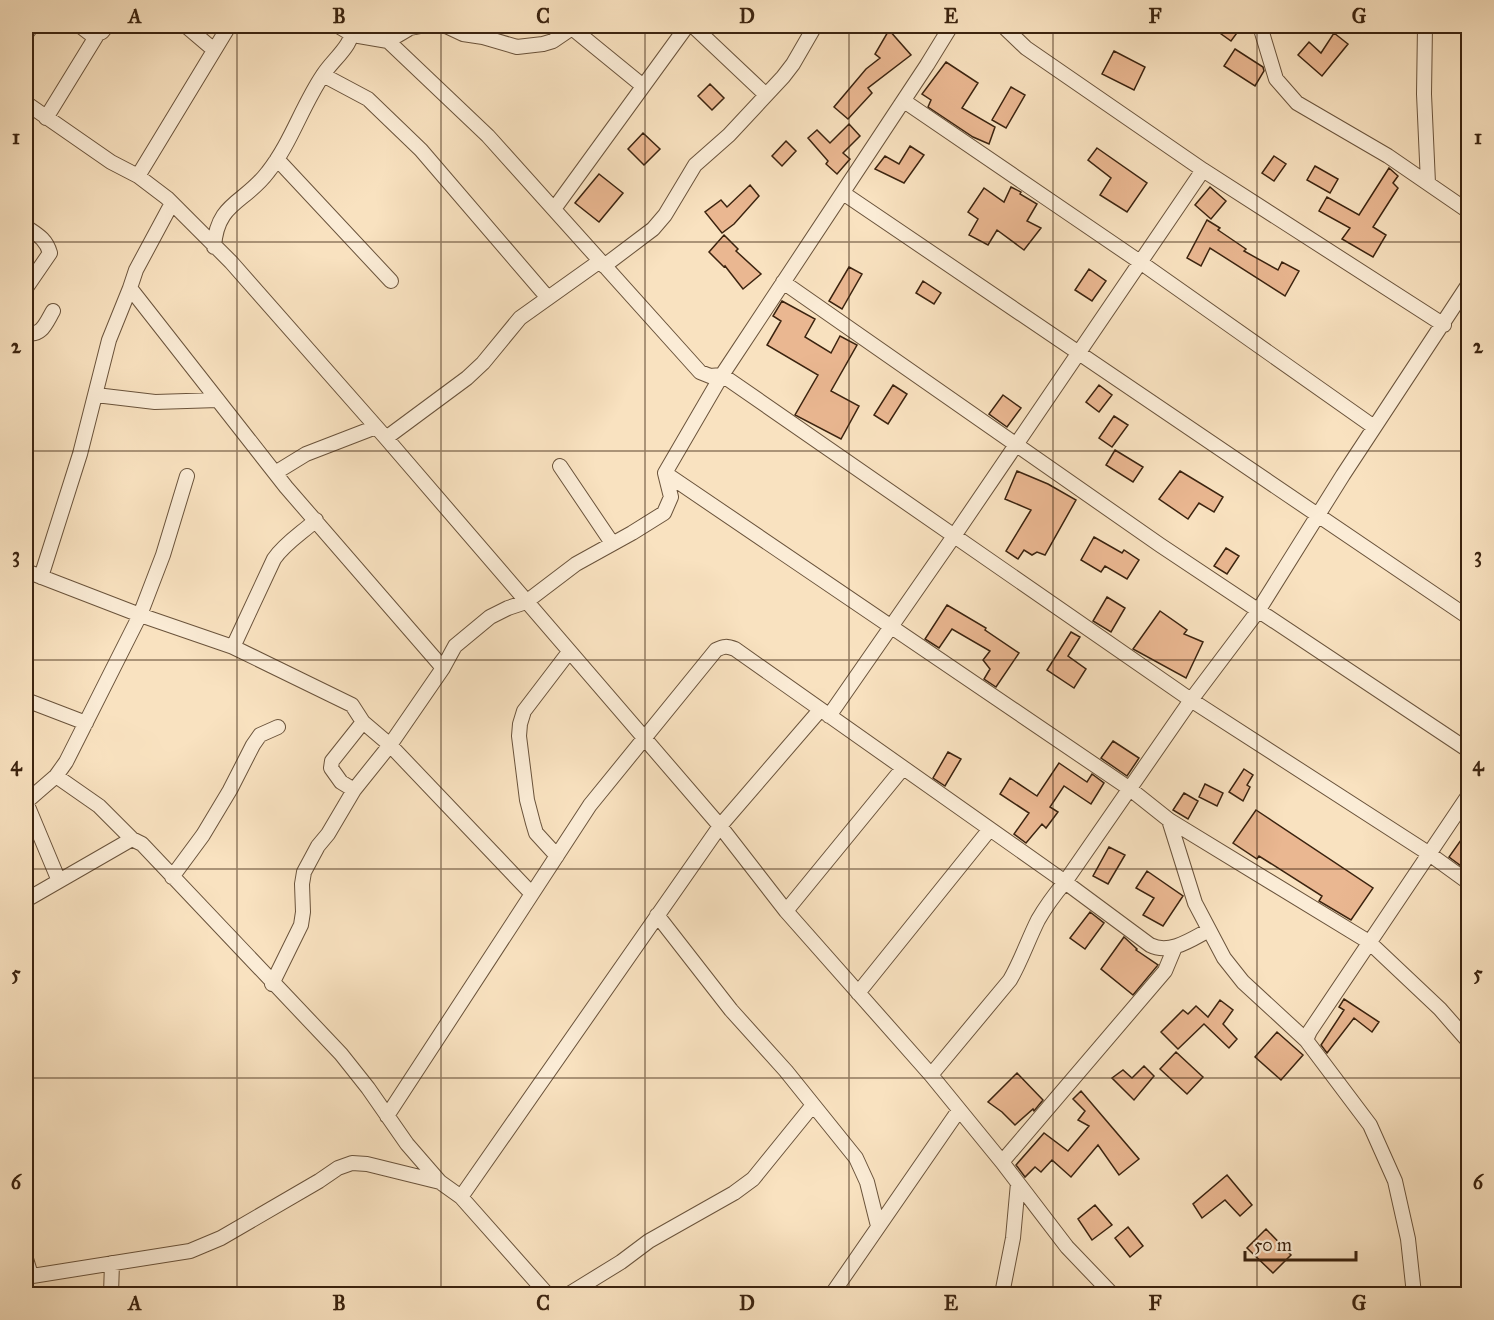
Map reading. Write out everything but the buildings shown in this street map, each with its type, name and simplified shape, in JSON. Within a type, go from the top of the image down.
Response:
[{"type":"street","points":[[26,34],[32,26]]},
{"type":"street","points":[[80,26],[93,36],[102,30]]},
{"type":"street","points":[[138,176],[229,26]]},
{"type":"street","points":[[338,26],[388,41],[488,136],[700,372],[710,376],[722,375],[1191,700],[1468,882]]},
{"type":"street","points":[[388,41],[410,28],[421,26]]},
{"type":"street","points":[[446,26],[463,34],[517,47],[553,41],[573,27],[643,86]]},
{"type":"street","points":[[554,209],[687,26]]},
{"type":"street","points":[[693,26],[766,95]]},
{"type":"street","points":[[386,438],[467,378],[483,363],[520,318],[652,229],[665,215],[701,158],[729,135],[793,64],[815,26]]},
{"type":"street","points":[[272,984],[301,925],[304,872],[318,846],[328,834],[354,790],[390,745],[443,668],[455,646],[490,617],[526,602],[576,564],[664,513],[671,497],[665,473],[722,375],[904,101],[951,26]]},
{"type":"street","points":[[1003,26],[1026,48],[1203,170],[1444,325]]},
{"type":"street","points":[[1260,26],[1276,79],[1297,102],[1388,156],[1468,211]]},
{"type":"street","points":[[1425,26],[1424,94],[1428,183]]},
{"type":"street","points":[[187,27],[214,50]]},
{"type":"street","points":[[46,118],[102,30]]},
{"type":"street","points":[[214,247],[215,231],[221,218],[228,208],[256,187],[277,159],[323,75],[353,30]]},
{"type":"street","points":[[323,75],[368,99],[421,150],[548,298]]},
{"type":"street","points":[[904,101],[1140,262],[1374,428]]},
{"type":"street","points":[[26,103],[111,162],[138,176],[172,202],[231,262],[386,438],[720,826],[786,911],[931,1075],[1067,1247],[1112,1294]]},
{"type":"street","points":[[277,159],[391,281]]},
{"type":"street","points":[[461,1197],[720,826],[824,713],[892,626],[1203,170]]},
{"type":"street","points":[[843,193],[1468,617]]},
{"type":"street","points":[[41,577],[80,454],[109,340],[136,270],[172,202]]},
{"type":"street","points":[[26,227],[48,243],[50,253],[26,288]]},
{"type":"street","points":[[783,282],[1258,611],[1468,750]]},
{"type":"street","points":[[931,1075],[1010,980],[1038,921],[1191,700],[1258,611],[1318,514],[1444,325],[1468,285]]},
{"type":"street","points":[[130,288],[275,473],[443,668]]},
{"type":"street","points":[[26,332],[35,334],[41,331],[53,311]]},
{"type":"street","points":[[96,395],[155,402],[218,400]]},
{"type":"street","points":[[275,473],[306,454],[376,427]]},
{"type":"street","points":[[560,466],[612,543]]},
{"type":"street","points":[[665,473],[1130,789],[1169,820],[1369,942],[1440,1009],[1468,1041]]},
{"type":"street","points":[[59,881],[26,802],[56,776],[66,762],[140,615],[163,555],[187,476]]},
{"type":"street","points":[[233,647],[274,558],[282,547],[292,542],[316,520]]},
{"type":"street","points":[[26,571],[140,615],[233,647],[352,705],[363,722],[390,745],[532,894]]},
{"type":"street","points":[[387,1116],[590,805],[716,650],[727,646],[735,649],[1065,882],[1149,945],[1162,949],[1175,947],[1209,930]]},
{"type":"street","points":[[557,856],[536,833],[527,800],[519,736],[524,711],[569,652]]},
{"type":"street","points":[[26,700],[86,723]]},
{"type":"street","points":[[354,790],[341,782],[331,768],[332,761],[363,722]]},
{"type":"street","points":[[172,878],[203,835],[260,735],[278,727]]},
{"type":"street","points":[[786,911],[903,768]]},
{"type":"street","points":[[56,776],[99,806],[132,839],[142,844],[272,984],[341,1054],[407,1144],[440,1182],[461,1197],[547,1294]]},
{"type":"street","points":[[1306,1040],[1468,796]]},
{"type":"street","points":[[1169,820],[1195,903],[1224,958],[1243,982],[1306,1040],[1370,1125],[1395,1181],[1408,1239],[1414,1294]]},
{"type":"street","points":[[858,993],[990,829]]},
{"type":"street","points":[[26,900],[132,839]]},
{"type":"street","points":[[657,915],[731,1010],[786,1071],[856,1158],[862,1169],[878,1226]]},
{"type":"street","points":[[1002,1162],[1165,971],[1175,947]]},
{"type":"street","points":[[569,1294],[621,1262],[649,1241],[734,1193],[753,1179],[813,1105]]},
{"type":"street","points":[[832,1294],[959,1110]]},
{"type":"street","points":[[26,1259],[28,1276],[190,1251],[221,1238],[319,1181],[338,1167],[352,1163],[367,1164],[440,1182]]},
{"type":"street","points":[[1002,1294],[1012,1238],[1018,1183]]},
{"type":"street","points":[[111,1294],[112,1263]]}]
